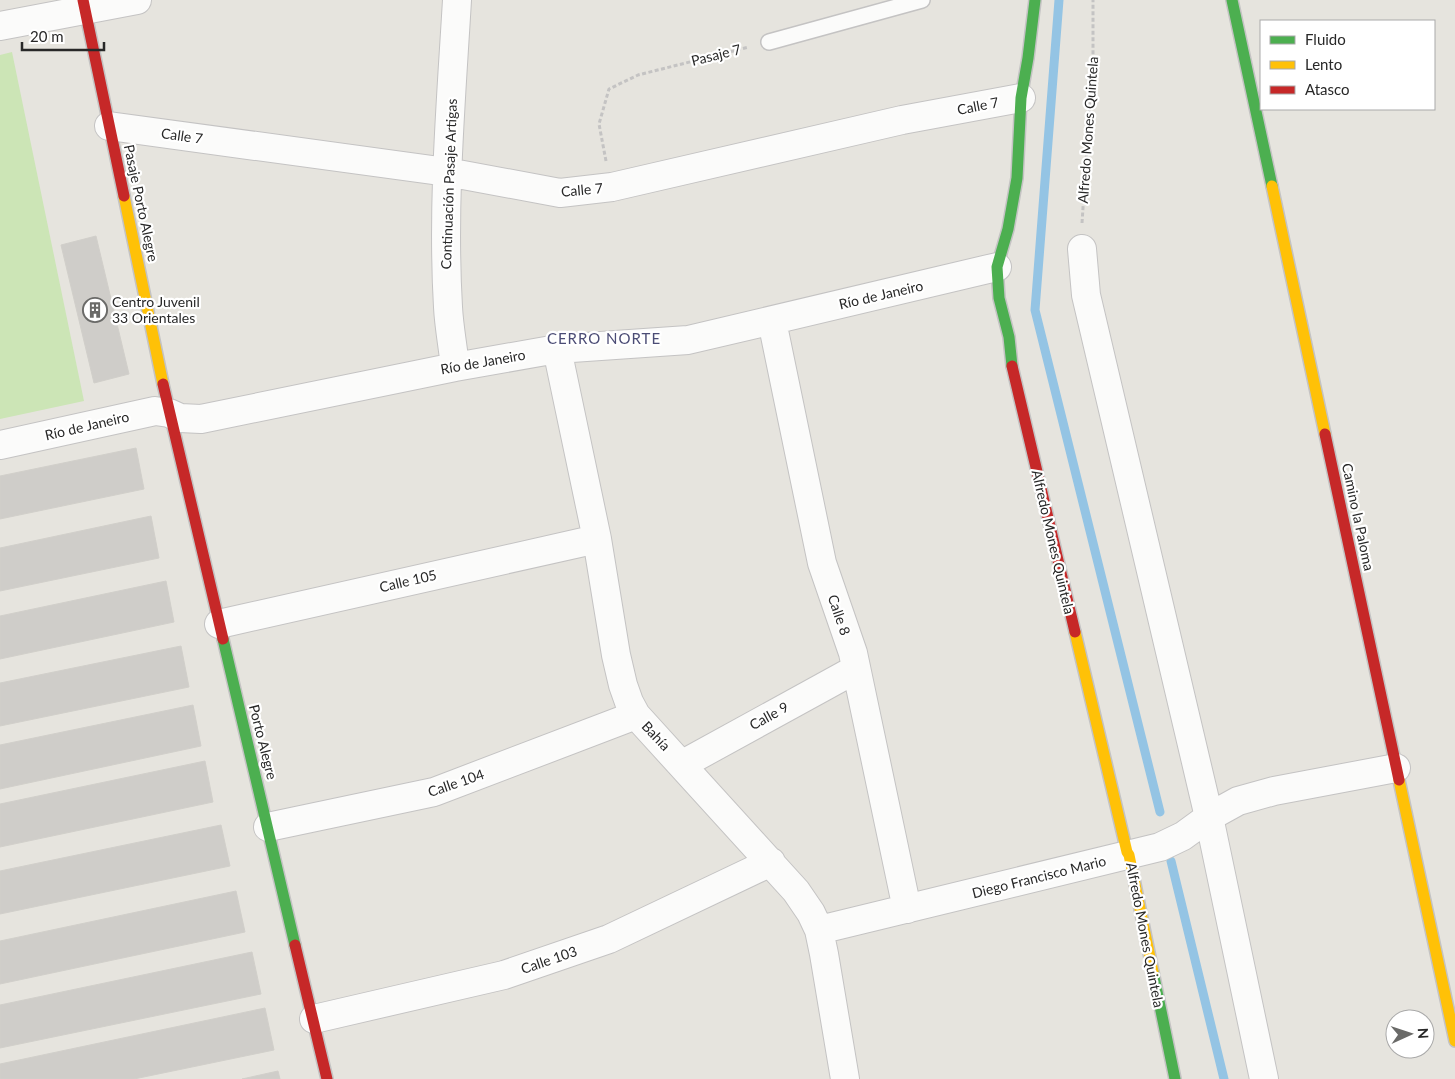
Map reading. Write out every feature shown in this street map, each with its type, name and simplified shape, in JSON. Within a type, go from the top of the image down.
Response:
[{"type":"street","points":[[0,26],[84,5],[137,0]]},
{"type":"street","name":"Continuación Pasaje Artigas","points":[[455,367],[448,309],[446,252],[447,172],[457,0]]},
{"type":"street","name":"Alfredo Mones Quintela","points":[[1036,0],[1021,98],[1017,178],[1008,229],[997,267],[999,298],[1010,337],[1011,362],[1129,855],[1174,1079]]},
{"type":"street","name":"Camino la Paloma","points":[[1232,0],[1455,1041]]},
{"type":"street","name":"Pasaje Porto Alegre","points":[[84,5],[169,413]]},
{"type":"street","name":"Calle 7","points":[[109,126],[447,172],[560,193],[612,187],[902,120],[1021,98]]},
{"type":"street","points":[[1082,249],[1086,295],[1210,817],[1264,1079]]},
{"type":"street","name":"Río de Janeiro","points":[[0,445],[154,411],[169,413],[180,418],[201,419],[557,348],[688,340],[997,267]]},
{"type":"street","name":"Calle 8","points":[[772,321],[822,563],[856,669],[907,909]]},
{"type":"street","name":"Bahía","points":[[557,348],[597,539],[616,655],[629,702],[636,714],[796,891],[811,913],[818,930],[824,954],[845,1079]]},
{"type":"street","name":"Porto Alegre","points":[[169,413],[327,1079]]},
{"type":"street","name":"Calle 105","points":[[219,624],[597,539]]},
{"type":"street","name":"Calle 9","points":[[682,764],[856,669]]},
{"type":"street","name":"Calle 104","points":[[268,827],[434,792],[636,714]]},
{"type":"street","name":"Diego Francisco Mario","points":[[818,930],[1160,848],[1184,836],[1210,817],[1238,802],[1274,791],[1396,768]]},
{"type":"street","name":"Calle 103","points":[[314,1019],[513,972],[609,939],[770,862]]},
{"type":"lane","points":[[769,42],[922,0]]},
{"type":"path","name":"Alfredo Mones Quintela","points":[[1082,249],[1082,210],[1093,56],[1092,0]]},
{"type":"path","name":"Pasaje 7","points":[[612,187],[599,124],[609,89],[638,75],[769,42]]},
{"type":"green space","points":[[12,52],[84,401],[0,419],[0,55]]},
{"type":"building","name":"Centro Juvenil 33 Orientales","points":[[96,236],[129,374],[94,383],[61,245]]},
{"type":"building","points":[[136,448],[144,489],[0,519],[0,476]]},
{"type":"building","points":[[151,516],[159,558],[0,591],[0,548]]},
{"type":"building","points":[[166,581],[174,622],[0,659],[0,616]]},
{"type":"building","points":[[181,646],[189,687],[0,726],[0,683]]},
{"type":"building","points":[[193,705],[201,746],[0,789],[0,745]]},
{"type":"building","points":[[205,761],[213,802],[0,847],[0,804]]},
{"type":"building","points":[[221,825],[230,866],[0,914],[0,871]]},
{"type":"building","points":[[236,891],[245,932],[0,984],[0,941]]},
{"type":"building","points":[[252,952],[261,994],[0,1048],[0,1005]]},
{"type":"building","points":[[265,1008],[274,1050],[134,1079],[0,1079],[0,1064]]},
{"type":"building","points":[[278,1071],[280,1079],[242,1079]]},
{"type":"waterway","points":[[1059,0],[1035,310],[1160,812]]},
{"type":"waterway","points":[[1171,861],[1224,1079]]},
{"type":"traffic: fast","points":[[1012,366],[1009,337],[999,298],[997,267],[1008,229],[1017,178],[1021,98],[1035,0]]},
{"type":"traffic: fast","points":[[1232,0],[1272,186]]},
{"type":"traffic: fast","points":[[223,639],[295,945]]},
{"type":"traffic: fast","points":[[1153,972],[1175,1079]]},
{"type":"traffic: slow","points":[[1272,186],[1325,434]]},
{"type":"traffic: slow","points":[[124,196],[163,384]]},
{"type":"traffic: slow","points":[[1075,632],[1129,855],[1153,972]]},
{"type":"traffic: slow","points":[[1399,780],[1455,1041]]},
{"type":"traffic: jam","points":[[83,0],[124,196]]},
{"type":"traffic: jam","points":[[1012,366],[1075,632]]},
{"type":"traffic: jam","points":[[163,384],[223,639]]},
{"type":"traffic: jam","points":[[1325,434],[1399,780]]},
{"type":"traffic: jam","points":[[295,945],[327,1079]]},
{"type":"place","name":"Centro Juvenil 33 Orientales","points":[[95,310]]},
{"type":"district","name":"CERRO NORTE","points":[[604,339]]}]
